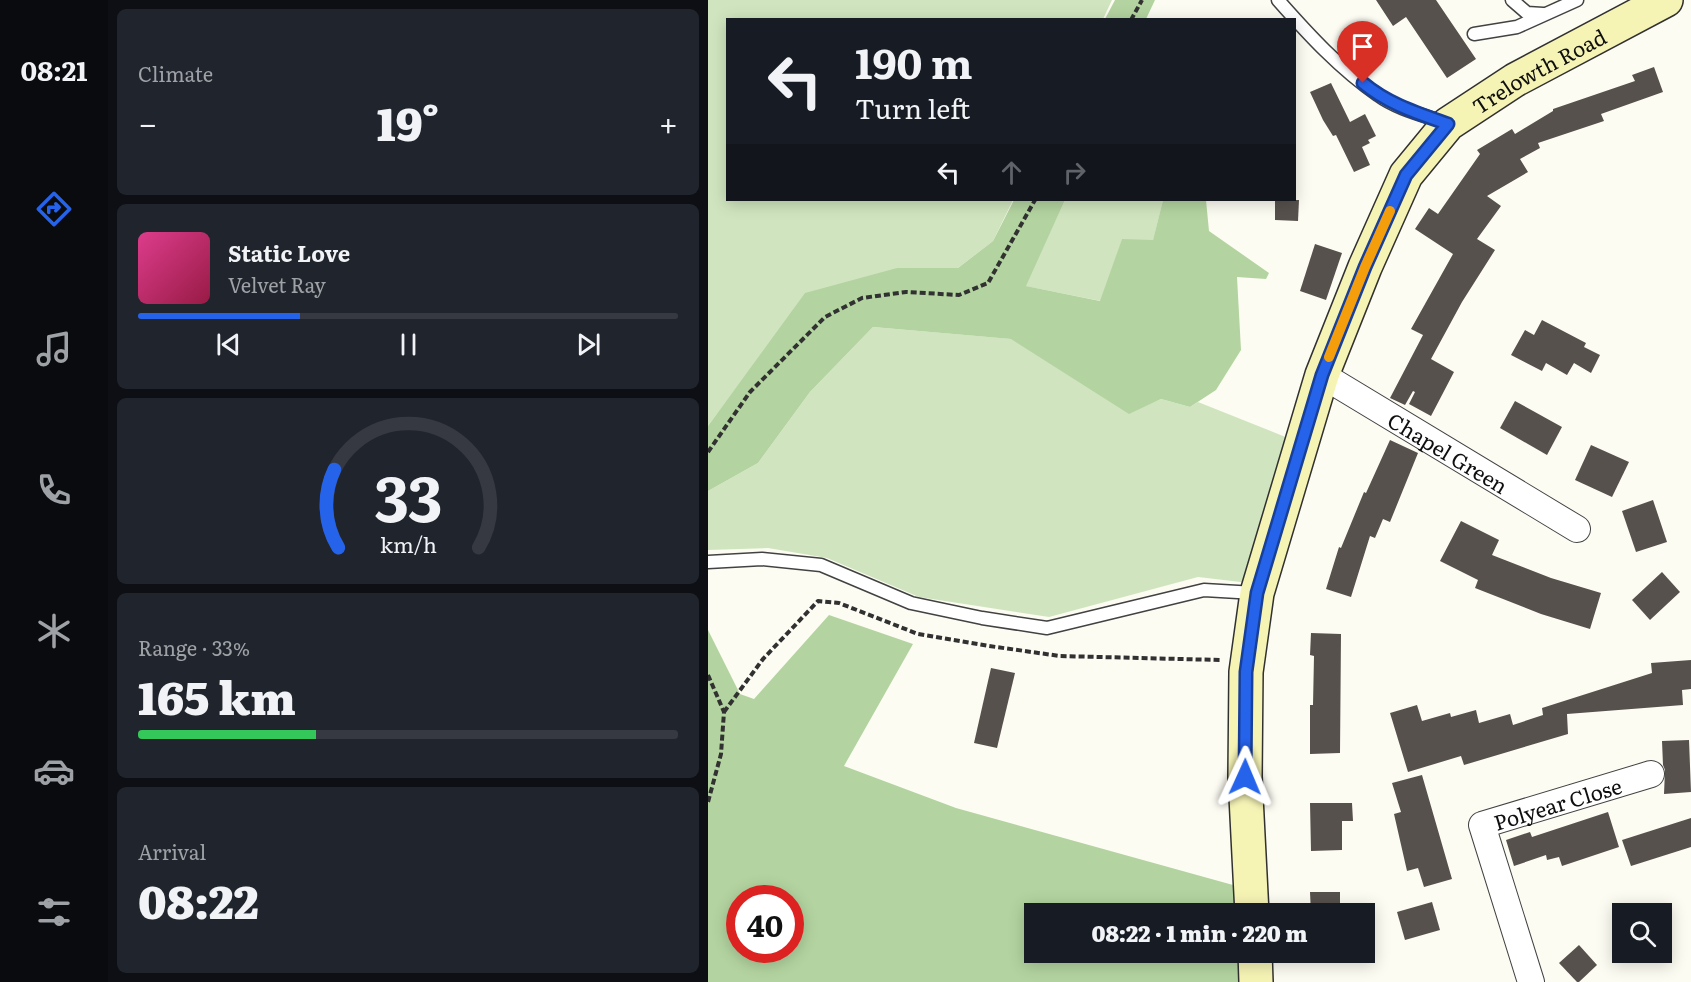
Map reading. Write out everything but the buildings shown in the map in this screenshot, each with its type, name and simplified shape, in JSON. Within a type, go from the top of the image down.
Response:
[{"type":"street","name":"Trelowth Road","points":[[1251,903],[1245,777],[1247,661],[1257,593],[1322,375],[1365,267],[1406,175],[1448,124],[1515,80],[1646,6]]},
{"type":"street","name":"Chapel Green","points":[[1322,375],[1577,529]]},
{"type":"street","name":"Polyear Close","points":[[1531,982],[1482,825],[1651,774]]},
{"type":"street","points":[[1255,963],[1256,982]]},
{"type":"lane","points":[[1278,0],[1294,18]]},
{"type":"lane","points":[[1512,0],[1527,13],[1548,14]]},
{"type":"lane","points":[[1474,34],[1517,27],[1577,0]]},
{"type":"lane","points":[[1296,20],[1318,44],[1378,96],[1410,111],[1448,124]]},
{"type":"lane","points":[[708,562],[762,559],[820,565],[911,603],[982,618],[1047,628],[1204,590],[1257,593]]},
{"type":"path","points":[[1132,18],[1142,0]]},
{"type":"path","points":[[708,452],[750,392],[825,317],[862,298],[906,292],[959,295],[988,283],[1034,201]]},
{"type":"path","points":[[724,712],[763,659],[818,601],[839,603],[918,634],[988,646],[1060,656],[1247,661]]},
{"type":"path","points":[[708,675],[724,712],[721,754],[708,802]]},
{"type":"green space","points":[[708,0],[1112,0],[1103,18],[726,18],[726,201],[1013,201],[993,241],[958,268],[897,268],[734,391],[708,426]]},
{"type":"green space","points":[[1115,0],[1155,0],[1146,18],[1106,18]]},
{"type":"green space","points":[[1013,201],[1065,201],[1026,286],[1100,301],[1122,239],[1153,240],[1163,201],[1206,201],[1209,231],[1269,273],[1266,279],[1237,277],[1241,350],[1216,390],[1190,407],[1161,399],[1129,414],[1011,339],[873,327],[810,392],[758,463],[708,491],[708,426],[805,293],[897,268],[958,268],[993,241]]},
{"type":"green space","points":[[1065,201],[1163,201],[1153,241],[1122,240],[1101,301],[1025,286]]},
{"type":"green space","points":[[873,327],[1012,339],[1129,413],[1161,399],[1190,407],[1198,402],[1293,440],[1249,583],[1198,577],[1049,617],[919,597],[827,558],[768,548],[708,550],[708,491],[758,463],[810,392]]},
{"type":"green space","points":[[829,615],[913,644],[844,766],[956,808],[1233,885],[1235,903],[1024,903],[1024,963],[1241,963],[1243,982],[708,982],[708,630],[740,694],[754,699]]},
{"type":"slow traffic","points":[[1329,357],[1390,211]]},
{"type":"route","points":[[1245,777],[1246,672],[1257,593],[1322,375],[1365,267],[1406,175],[1448,124],[1410,111],[1378,96],[1363,83]]}]
